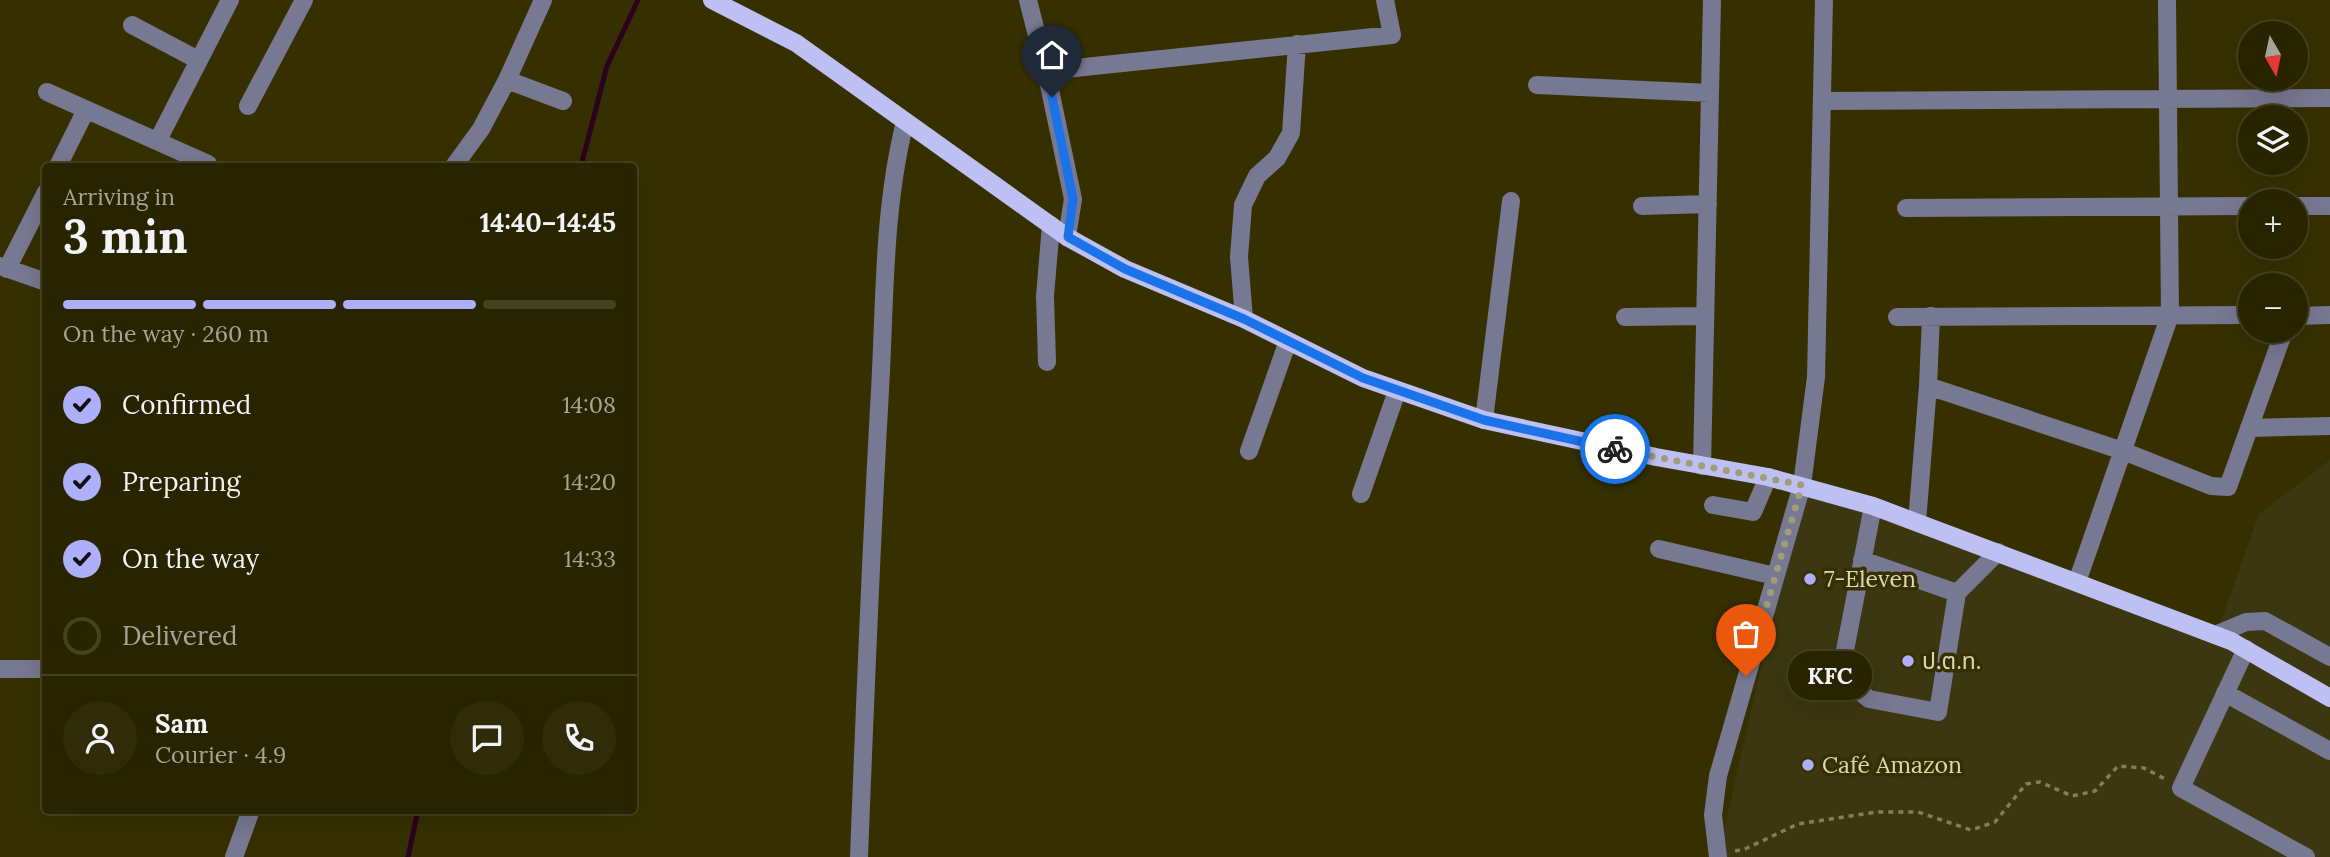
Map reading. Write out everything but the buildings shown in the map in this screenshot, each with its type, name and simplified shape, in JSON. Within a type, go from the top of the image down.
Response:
[{"type":"main road","points":[[712,0],[796,43],[1068,237],[1125,269],[1244,319],[1363,378],[1484,420],[1702,466],[1768,477],[1873,506],[2215,635],[2246,649],[2330,698]]},
{"type":"street","points":[[158,140],[230,0]]},
{"type":"street","points":[[248,106],[304,0]]},
{"type":"street","points":[[456,163],[481,129],[507,80],[543,0]]},
{"type":"street","points":[[1028,0],[1073,199],[1068,237]]},
{"type":"street","points":[[1046,71],[1392,35],[1385,0]]},
{"type":"street","points":[[1702,466],[1712,0]]},
{"type":"street","points":[[1718,855],[1713,815],[1718,776],[1802,485],[1816,377],[1824,0]]},
{"type":"street","points":[[2077,582],[2170,315],[2167,0]]},
{"type":"street","points":[[132,25],[198,60]]},
{"type":"street","points":[[1244,319],[1239,257],[1243,205],[1257,176],[1277,158],[1291,133],[1297,44]]},
{"type":"street","points":[[507,80],[563,101]]},
{"type":"street","points":[[1537,85],[1710,93]]},
{"type":"street","points":[[47,92],[206,163]]},
{"type":"street","points":[[1823,101],[2330,98]]},
{"type":"street","points":[[60,163],[86,110]]},
{"type":"street","points":[[859,857],[870,558],[892,180],[905,122]]},
{"type":"street","points":[[42,199],[4,267],[42,281]]},
{"type":"street","points":[[1484,420],[1511,201]]},
{"type":"street","points":[[1642,206],[1708,204]]},
{"type":"street","points":[[1906,208],[2238,206]]},
{"type":"street","points":[[2308,206],[2330,206]]},
{"type":"street","points":[[1047,362],[1045,296],[1051,225]]},
{"type":"street","points":[[1897,317],[2238,315]]},
{"type":"street","points":[[2308,316],[2330,315]]},
{"type":"street","points":[[1625,317],[1705,316]]},
{"type":"street","points":[[1917,522],[1931,316]]},
{"type":"street","points":[[1249,451],[1288,341]]},
{"type":"street","points":[[1928,386],[2123,451],[2211,486],[2228,487],[2280,343]]},
{"type":"street","points":[[1362,494],[1397,391]]},
{"type":"street","points":[[2249,428],[2330,426]]},
{"type":"street","points":[[1713,505],[1753,512],[1768,477]]},
{"type":"street","points":[[1873,506],[1840,676],[1869,699],[1938,712],[1957,593],[1998,552]]},
{"type":"street","points":[[1659,549],[1775,576]]},
{"type":"street","points":[[1862,560],[1957,593]]},
{"type":"street","points":[[2215,635],[2246,622],[2265,621],[2330,657]]},
{"type":"street","points":[[2246,649],[2181,788],[2306,857]]},
{"type":"street","points":[[0,669],[42,669]]},
{"type":"street","points":[[2225,693],[2330,751]]},
{"type":"street","points":[[234,857],[250,814]]},
{"type":"path","points":[[1718,855],[1745,849],[1798,824],[1877,812],[1918,812],[1971,830],[1995,822],[2026,784],[2040,782],[2072,796],[2095,791],[2118,766],[2144,768],[2181,788]]},
{"type":"shaded area","points":[[2330,460],[2330,857],[1718,857],[1802,485],[2215,638],[2259,514]]},
{"type":"waterway","points":[[582,163],[607,66],[638,0]]},
{"type":"waterway","points":[[408,857],[417,814]]},
{"type":"way so far","points":[[1615,449],[1802,485],[1746,676]]},
{"type":"place","name":"7-Eleven","points":[[1810,579]]},
{"type":"place","name":"ป.ต.ท.","points":[[1908,661]]},
{"type":"place","name":"KFC","points":[[1746,676]]},
{"type":"place","name":"Café Amazon","points":[[1808,765]]},
{"type":"route","points":[[1052,97],[1073,199],[1068,237],[1125,269],[1244,319],[1363,378],[1484,420],[1615,449]]}]
